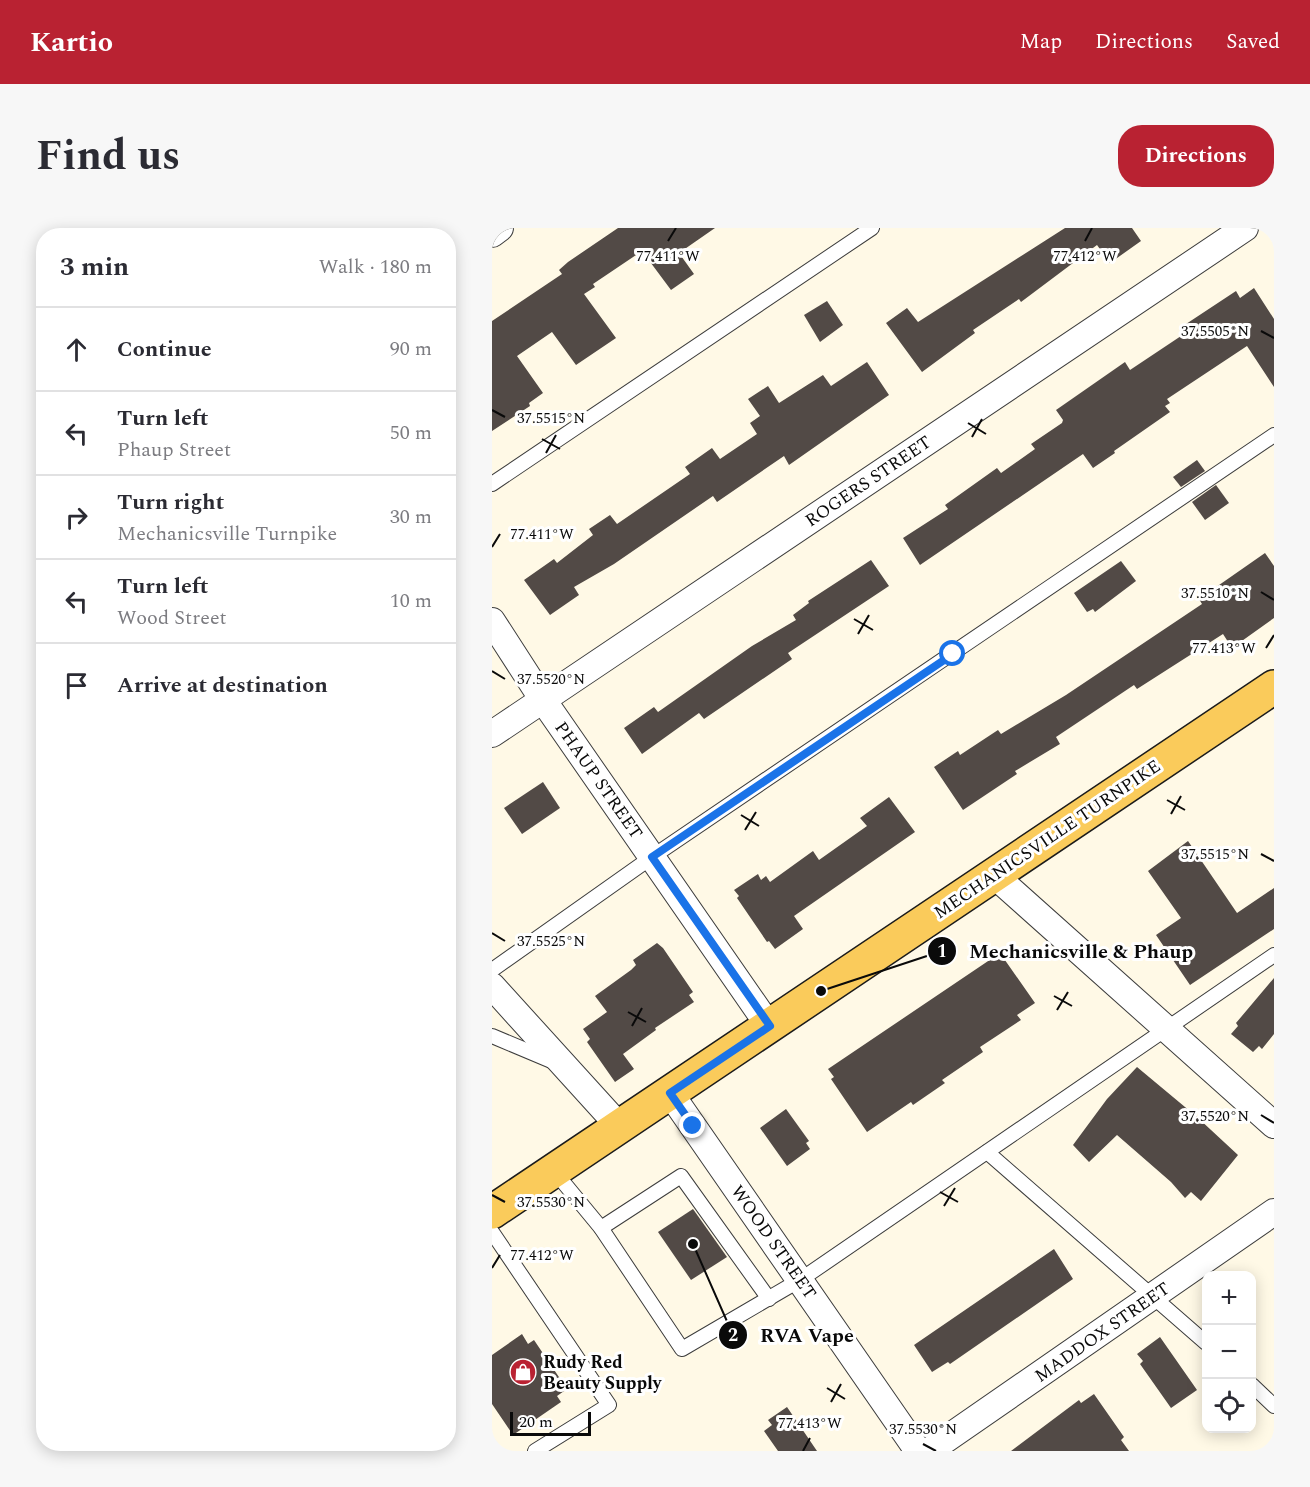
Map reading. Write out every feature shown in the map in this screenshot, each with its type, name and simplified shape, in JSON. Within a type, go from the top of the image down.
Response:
[{"type":"main road","name":"MECHANICSVILLE TURNPIKE","points":[[492,1212],[1274,687]]},
{"type":"street","points":[[492,234],[500,228]]},
{"type":"street","name":"ROGERS STREET","points":[[492,734],[1245,228]]},
{"type":"street","name":"PHAUP STREET","points":[[492,621],[543,700],[770,1026]]},
{"type":"street","points":[[994,874],[1274,1125]]},
{"type":"street","points":[[492,986],[621,1127]]},
{"type":"street","name":"WOOD STREET","points":[[670,1093],[918,1451]]},
{"type":"street","name":"MADDOX STREET","points":[[929,1451],[1274,1212]]},
{"type":"lane","points":[[492,484],[872,228]]},
{"type":"lane","points":[[492,970],[652,857],[1274,435]]},
{"type":"lane","points":[[554,1171],[601,1228],[681,1350],[800,1280],[1274,955]]},
{"type":"lane","points":[[492,1036],[564,1066]]},
{"type":"lane","points":[[987,1152],[1154,1295],[1202,1340]]},
{"type":"lane","points":[[601,1228],[681,1176],[769,1299]]},
{"type":"lane","points":[[492,1232],[609,1405],[535,1451]]},
{"type":"lane","points":[[1256,1390],[1274,1406]]},
{"type":"building","points":[[618,228],[715,228],[679,253],[694,274],[671,290],[642,251],[593,284],[595,287],[584,294],[616,338],[576,365],[552,332],[517,356],[543,393],[529,403],[530,406],[492,431],[492,321],[562,274],[559,270],[568,262]]},
{"type":"building","points":[[1065,228],[1132,228],[1141,241],[1110,263],[1097,245],[1021,302],[1019,299],[973,330],[975,333],[922,372],[886,323],[907,308],[918,322]]},
{"type":"building","points":[[1254,288],[1274,319],[1274,387],[1247,346],[1167,399],[1170,403],[1165,406],[1170,412],[1093,468],[1083,454],[920,565],[903,538],[948,509],[945,505],[997,468],[1001,473],[1035,449],[1031,444],[1062,423],[1063,420],[1056,410],[1125,362],[1130,370],[1187,332],[1183,326],[1236,291],[1240,298]]},
{"type":"building","points":[[827,301],[843,325],[820,342],[804,315]]},
{"type":"building","points":[[867,362],[889,395],[789,465],[784,456],[717,502],[713,496],[614,564],[574,587],[579,595],[550,615],[524,580],[554,559],[557,563],[593,535],[589,529],[610,515],[617,524],[690,474],[685,467],[712,448],[720,459],[757,434],[750,423],[760,416],[748,399],[768,386],[779,403],[823,375],[831,386]]},
{"type":"building","points":[[1197,460],[1205,471],[1181,487],[1173,477]]},
{"type":"building","points":[[1216,485],[1229,503],[1205,520],[1192,502]]},
{"type":"building","points":[[1265,553],[1274,566],[1274,618],[1232,648],[1223,634],[1137,689],[1134,685],[1056,737],[1060,744],[1015,771],[1017,774],[963,810],[934,767],[958,751],[960,755],[998,730],[1001,734],[1066,695],[1202,604],[1199,599]]},
{"type":"building","points":[[871,560],[889,586],[788,653],[792,659],[704,719],[699,713],[642,754],[624,728],[654,707],[658,712],[752,646],[796,620],[793,615],[809,603],[808,601]]},
{"type":"building","points":[[1121,561],[1136,581],[1095,612],[1093,609],[1087,612],[1074,593]]},
{"type":"building","points":[[543,782],[560,808],[522,834],[504,808]]},
{"type":"building","points":[[889,797],[915,832],[794,916],[803,929],[775,949],[769,941],[767,942],[734,890],[758,874],[761,880],[766,876],[770,882],[813,851],[819,860],[867,826],[860,818]]},
{"type":"building","points":[[1188,841],[1237,913],[1274,888],[1274,929],[1190,985],[1156,935],[1181,918],[1148,871]]},
{"type":"building","points":[[657,943],[663,948],[693,992],[689,995],[694,1002],[655,1028],[656,1030],[623,1054],[634,1069],[615,1082],[587,1042],[590,1039],[583,1029],[607,1012],[595,996],[631,970],[636,965],[633,960]]},
{"type":"building","points":[[1000,953],[1035,1003],[1017,1015],[1021,1020],[980,1047],[983,1052],[942,1080],[945,1083],[913,1105],[911,1102],[867,1132],[831,1079],[834,1077],[828,1069]]},
{"type":"building","points":[[1274,978],[1274,1034],[1262,1049],[1259,1046],[1253,1052],[1231,1034],[1238,1026],[1236,1023]]},
{"type":"building","points":[[1137,1067],[1238,1155],[1201,1201],[1191,1192],[1185,1198],[1171,1182],[1117,1135],[1089,1162],[1073,1145],[1107,1099]]},
{"type":"building","points":[[786,1109],[809,1141],[806,1143],[810,1149],[787,1166],[760,1128]]},
{"type":"building","points":[[693,1209],[727,1257],[691,1280],[658,1232]]},
{"type":"building","points":[[1054,1249],[1073,1279],[950,1364],[948,1362],[932,1372],[914,1345]]},
{"type":"building","name":"Rudy Red Beauty Supply","points":[[522,1334],[528,1344],[534,1340],[567,1389],[557,1396],[561,1402],[513,1435],[492,1404],[492,1355]]},
{"type":"building","points":[[1160,1337],[1197,1390],[1171,1408],[1140,1364],[1143,1361],[1137,1354]]},
{"type":"building","points":[[1094,1394],[1124,1437],[1121,1440],[1129,1451],[1011,1451],[1079,1400],[1081,1403]]},
{"type":"building","points":[[787,1407],[817,1451],[778,1451],[764,1431],[772,1425],[768,1420]]},
{"type":"place","name":"Mechanicsville & Phaup","points":[[821,991]]},
{"type":"place","name":"RVA Vape","points":[[693,1244]]},
{"type":"place","name":"Rudy Red Beauty Supply","points":[[523,1372]]},
{"type":"route","points":[[693,1126],[670,1093],[770,1026],[652,857],[953,654]]}]
